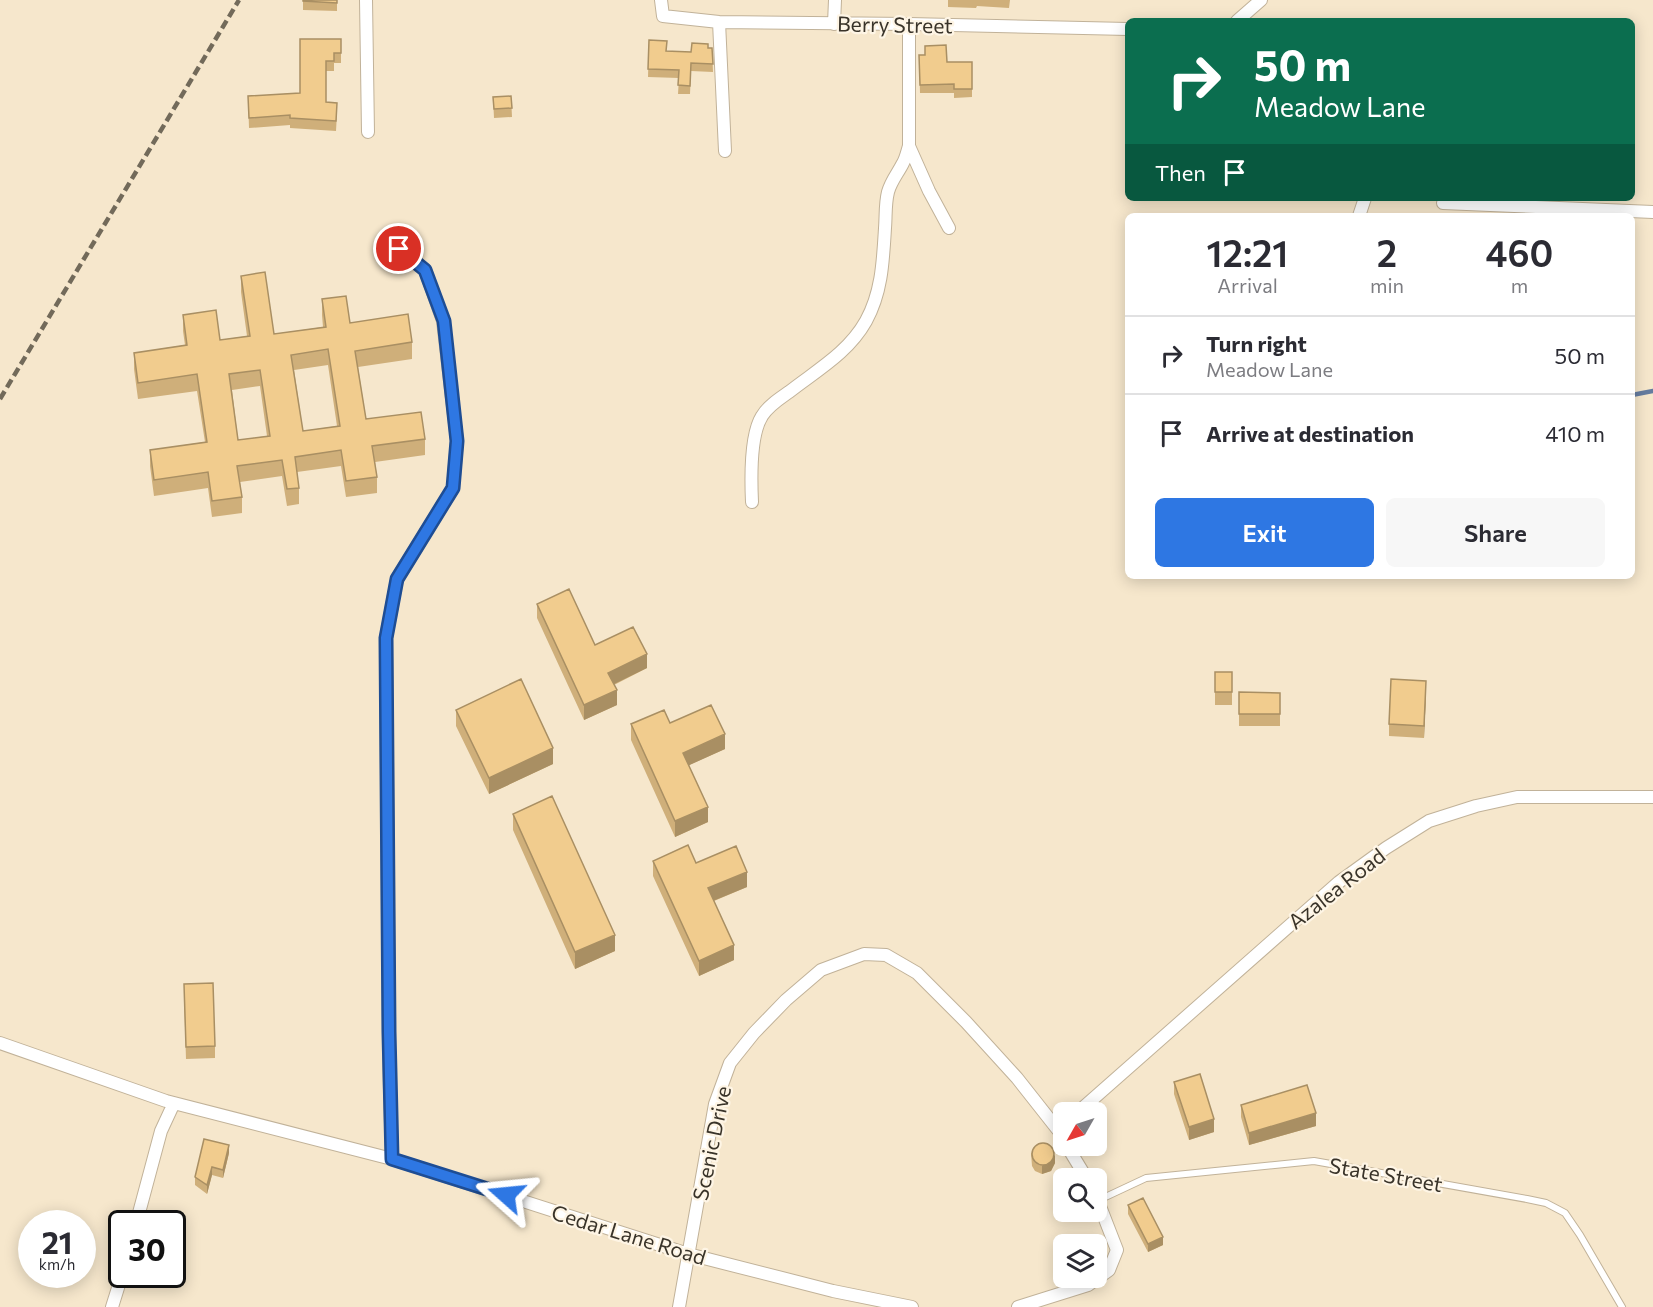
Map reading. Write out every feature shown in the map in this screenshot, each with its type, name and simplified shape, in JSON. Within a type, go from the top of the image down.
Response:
[{"type":"street","points":[[366,0],[368,132]]},
{"type":"street","name":"Berry Street","points":[[661,0],[663,16],[719,22],[1125,29]]},
{"type":"street","points":[[834,24],[835,0]]},
{"type":"street","points":[[1240,18],[1261,0]]},
{"type":"street","points":[[719,22],[725,151]]},
{"type":"street","points":[[752,502],[753,456],[761,417],[770,406],[839,354],[855,339],[877,298],[881,278],[885,208],[894,177],[904,162],[909,146],[909,24]]},
{"type":"street","points":[[909,146],[949,228]]},
{"type":"street","points":[[1443,206],[1653,212]]},
{"type":"street","points":[[392,1159],[386,638],[397,579],[453,488],[457,441],[444,321],[425,270],[399,249]]},
{"type":"street","name":"Azalea Road","points":[[1089,1102],[1339,882],[1429,821],[1476,806],[1517,797],[1653,797]]},
{"type":"street","name":"Scenic Drive","points":[[679,1307],[715,1104],[730,1063],[786,1000],[821,970],[864,954],[886,955],[917,973],[966,1022],[1053,1120]]},
{"type":"street","name":"Cedar Lane Road","points":[[0,1043],[174,1103],[392,1159],[688,1254],[833,1291],[912,1307]]},
{"type":"street","points":[[140,1210],[161,1131],[174,1103]]},
{"type":"street","points":[[1018,1307],[1088,1285],[1109,1270],[1117,1250],[1107,1222]]},
{"type":"street","points":[[112,1307],[118,1288]]},
{"type":"lane","name":"State Street","points":[[1107,1194],[1146,1178],[1314,1161],[1546,1203],[1565,1213],[1622,1307]]},
{"type":"building","points":[[337,0],[337,3],[303,1]]},
{"type":"building","points":[[300,39],[341,39],[341,53],[334,53],[334,61],[326,61],[326,102],[337,103],[336,121],[290,118],[290,115],[249,118],[248,96],[300,93]]},
{"type":"building","points":[[649,40],[667,41],[666,51],[691,52],[692,43],[708,44],[708,48],[712,48],[713,64],[691,63],[690,86],[678,85],[679,70],[648,69]]},
{"type":"building","points":[[946,45],[947,62],[972,62],[972,89],[954,89],[954,84],[920,85],[919,55],[925,55],[925,46]]},
{"type":"building","points":[[511,96],[512,108],[494,109],[493,97]]},
{"type":"building","points":[[265,272],[274,334],[326,327],[322,299],[346,296],[350,323],[408,314],[412,342],[355,351],[366,419],[421,412],[425,439],[372,446],[377,477],[346,481],[341,450],[295,457],[299,488],[287,489],[282,460],[237,466],[242,497],[212,501],[208,472],[154,480],[150,450],[207,442],[197,374],[138,383],[134,353],[187,345],[183,315],[216,310],[220,340],[250,336],[241,276]],"holes":[[[328,349],[340,426],[303,431],[291,355]],[[260,370],[270,436],[238,440],[229,374]]]},
{"type":"building","points":[[569,589],[595,645],[633,627],[647,654],[608,673],[617,690],[584,705],[537,604]]},
{"type":"building","points":[[1215,672],[1232,672],[1232,692],[1215,692]]},
{"type":"building","points":[[521,679],[553,748],[489,778],[456,710]]},
{"type":"building","points":[[1391,679],[1426,681],[1424,726],[1389,724]]},
{"type":"building","points":[[1239,692],[1280,693],[1280,714],[1239,714]]},
{"type":"building","points":[[711,705],[725,734],[683,753],[708,807],[675,821],[631,724],[664,710],[670,723]]},
{"type":"building","points":[[552,796],[615,935],[575,952],[513,814]]},
{"type":"building","points":[[688,845],[696,863],[736,846],[747,872],[708,888],[734,945],[699,961],[653,861]]},
{"type":"building","points":[[213,983],[215,1046],[186,1047],[184,984]]},
{"type":"building","points":[[1200,1074],[1214,1119],[1189,1127],[1174,1082]]},
{"type":"building","points":[[1307,1085],[1316,1113],[1249,1133],[1241,1105]]},
{"type":"building","points":[[204,1139],[229,1145],[223,1170],[212,1167],[207,1185],[195,1177]]},
{"type":"building","points":[[1039,1143],[1047,1143],[1051,1146],[1054,1158],[1051,1162],[1047,1165],[1039,1165],[1035,1162],[1032,1158],[1032,1150],[1035,1146]]},
{"type":"building","points":[[1143,1198],[1163,1237],[1148,1244],[1128,1205]]},
{"type":"waterway","points":[[1635,394],[1653,391]]},
{"type":"railway","points":[[0,399],[239,0]]},
{"type":"route","points":[[399,249],[425,270],[444,321],[457,441],[453,488],[397,579],[386,638],[392,1159],[506,1195]]}]
